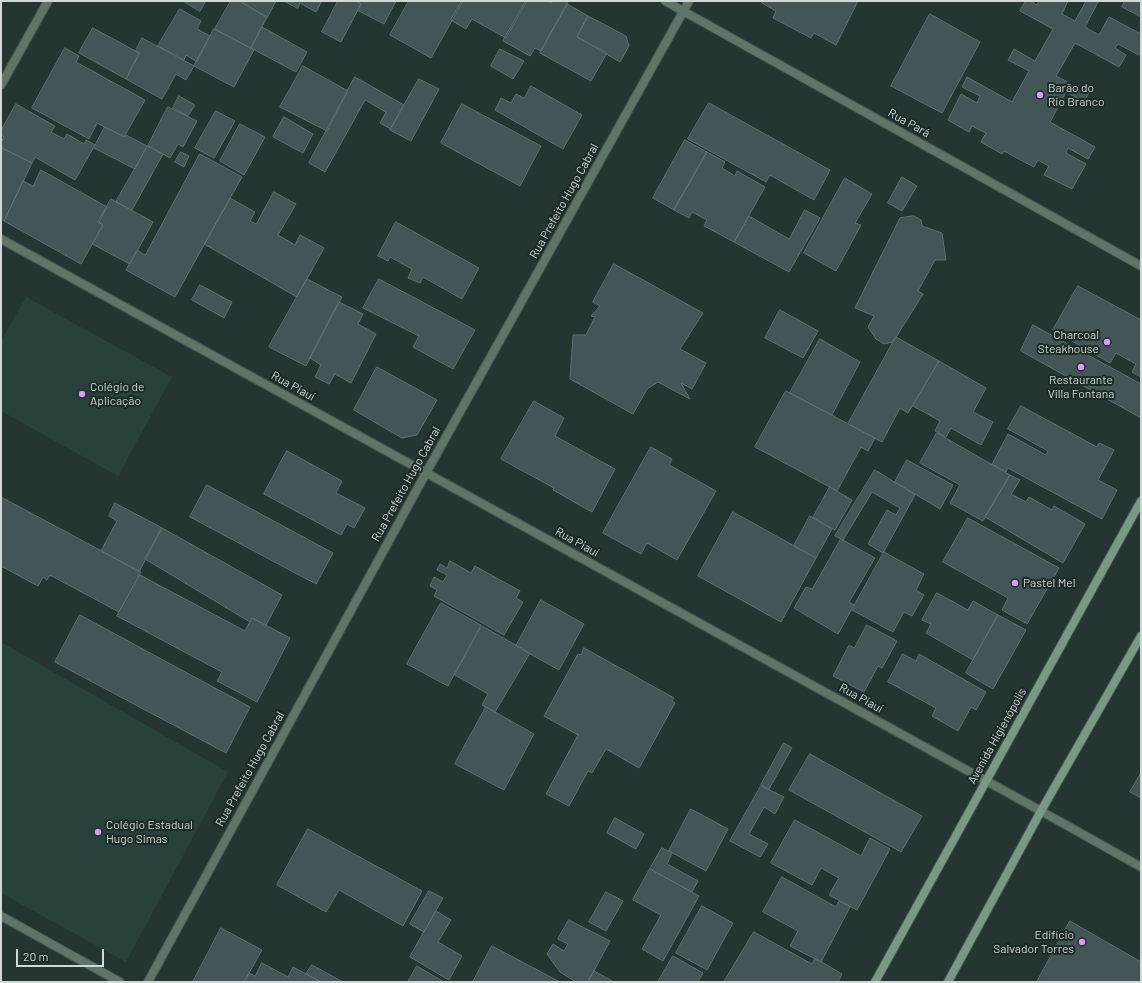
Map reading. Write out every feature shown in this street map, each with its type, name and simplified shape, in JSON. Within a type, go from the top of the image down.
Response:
[{"type":"main road","name":"Avenida Higienópolis","points":[[875,982],[1141,501]]},
{"type":"main road","points":[[948,982],[1041,811],[1141,636]]},
{"type":"street","points":[[1,85],[48,1]]},
{"type":"street","name":"Rua Pará","points":[[665,1],[1141,266]]},
{"type":"street","name":"Rua Prefeito Hugo Cabral","points":[[148,982],[426,473],[689,1]]},
{"type":"street","name":"Rua Piauí","points":[[1,239],[1141,867]]},
{"type":"street","points":[[1,916],[120,982]]},
{"type":"shaded area","name":"Colégio de Aplicação","points":[[26,297],[172,377],[118,476],[1,411],[1,341]]},
{"type":"shaded area","name":"Colégio Estadual Hugo Simas","points":[[1,642],[228,772],[126,962],[1,893]]},
{"type":"building","points":[[183,1],[206,1],[200,11]]},
{"type":"building","points":[[231,1],[239,1],[267,17],[251,48],[215,29]]},
{"type":"building","points":[[244,1],[276,1],[267,18],[243,3]]},
{"type":"building","points":[[284,1],[322,1],[316,12],[300,3],[298,8]]},
{"type":"building","points":[[338,1],[355,1],[361,4],[341,42],[322,32]]},
{"type":"building","points":[[355,1],[396,1],[384,24],[357,10],[361,4]]},
{"type":"building","points":[[409,1],[463,1],[431,58],[390,35]]},
{"type":"building","points":[[462,1],[527,1],[506,38],[472,19],[466,29],[451,20]]},
{"type":"building","points":[[526,1],[547,1],[551,3],[552,1],[563,1],[568,3],[541,51],[535,48],[530,56],[503,41]]},
{"type":"building","points":[[764,1],[858,1],[836,45],[814,33],[811,38],[773,18],[776,11],[762,3]]},
{"type":"building","name":"Barão do Rio Branco","points":[[1026,1],[1030,1],[1037,5],[1039,1],[1068,1],[1062,14],[1075,21],[1086,1],[1096,1],[1098,2],[1085,27],[1099,35],[1109,17],[1141,34],[1141,51],[1139,55],[1118,44],[1115,48],[1126,55],[1119,67],[1075,43],[1056,76],[1089,93],[1084,102],[1066,92],[1050,122],[1095,147],[1088,159],[1068,148],[1066,153],[1086,164],[1072,189],[1044,175],[1049,166],[1038,160],[1034,167],[1004,151],[1002,154],[981,142],[986,133],[972,126],[969,132],[948,120],[961,94],[977,103],[980,96],[962,87],[967,77],[1012,102],[1029,71],[1008,60],[1014,49],[1035,61],[1053,29],[1020,11]]},
{"type":"building","points":[[1125,1],[1141,1],[1141,17],[1122,7]]},
{"type":"building","points":[[567,4],[588,16],[577,37],[607,53],[591,81],[540,53]]},
{"type":"building","points":[[180,9],[201,21],[197,29],[210,36],[197,62],[186,55],[184,60],[158,46]]},
{"type":"building","points":[[930,14],[980,42],[942,113],[891,86]]},
{"type":"building","points":[[588,16],[626,36],[629,46],[620,62],[577,37]]},
{"type":"building","points":[[262,27],[307,52],[296,72],[251,48]]},
{"type":"building","points":[[93,28],[139,53],[126,79],[79,53]]},
{"type":"building","points":[[214,29],[254,50],[234,87],[194,66]]},
{"type":"building","points":[[142,38],[194,66],[186,80],[176,74],[162,99],[126,79],[140,53],[136,51]]},
{"type":"building","points":[[65,48],[79,56],[76,62],[145,100],[124,137],[97,123],[89,139],[32,108]]},
{"type":"building","points":[[500,49],[524,61],[513,79],[491,66]]},
{"type":"building","points":[[303,66],[348,91],[327,131],[280,107]]},
{"type":"building","points":[[355,77],[404,105],[391,129],[380,123],[386,112],[365,100],[325,172],[309,163]]},
{"type":"building","points":[[419,79],[439,89],[411,141],[390,130]]},
{"type":"building","points":[[531,86],[582,115],[563,149],[495,110],[501,98],[511,103],[516,94],[524,98]]},
{"type":"building","points":[[179,96],[195,105],[188,116],[173,108]]},
{"type":"building","points":[[709,103],[830,170],[814,200],[770,175],[766,182],[688,139]]},
{"type":"building","points":[[16,104],[55,126],[51,132],[64,139],[67,134],[84,144],[86,140],[95,145],[75,180],[35,157],[32,163],[1,148],[1,142],[4,137],[1,135],[1,131]]},
{"type":"building","points":[[462,104],[541,146],[520,186],[441,143]]},
{"type":"building","points":[[168,107],[197,121],[183,147],[178,144],[170,158],[148,146]]},
{"type":"building","points":[[216,111],[235,121],[214,158],[195,148]]},
{"type":"building","points":[[284,117],[313,134],[303,153],[273,137]]},
{"type":"building","points":[[240,124],[265,137],[244,175],[220,161]]},
{"type":"building","points":[[105,127],[125,137],[126,135],[147,146],[135,169],[94,148]]},
{"type":"building","points":[[685,140],[707,152],[674,210],[653,198]]},
{"type":"building","points":[[148,146],[163,154],[132,210],[116,202]]},
{"type":"building","points":[[1,147],[32,163],[4,221],[1,219]]},
{"type":"building","points":[[181,152],[189,156],[184,167],[175,162]]},
{"type":"building","points":[[707,152],[725,162],[722,168],[735,176],[737,171],[765,187],[734,242],[704,226],[707,220],[692,212],[689,218],[674,210]]},
{"type":"building","points":[[200,154],[242,177],[175,297],[126,270],[137,250],[145,255]]},
{"type":"building","points":[[41,170],[107,207],[99,222],[103,225],[81,264],[4,221],[23,181],[33,186]]},
{"type":"building","points":[[902,177],[917,186],[902,211],[888,203]]},
{"type":"building","points":[[845,178],[872,194],[855,223],[861,225],[836,271],[804,253]]},
{"type":"building","points":[[274,192],[296,204],[278,235],[295,245],[300,235],[324,248],[297,297],[204,244],[230,198],[255,212],[250,221],[256,224]]},
{"type":"building","points":[[111,199],[153,222],[130,264],[92,244],[103,225],[98,222]]},
{"type":"building","points":[[805,210],[820,218],[789,272],[734,242],[749,216],[789,239]]},
{"type":"building","points":[[914,216],[921,220],[922,226],[942,233],[946,260],[935,260],[918,291],[923,294],[893,342],[884,344],[876,339],[868,327],[874,316],[855,308],[900,218]]},
{"type":"building","points":[[396,222],[479,268],[462,299],[423,277],[420,283],[408,278],[412,269],[390,257],[388,261],[378,256]]},
{"type":"building","points":[[614,264],[703,313],[680,349],[706,363],[692,389],[681,383],[690,399],[658,382],[647,389],[633,414],[570,379],[573,335],[586,335],[595,317],[591,316],[600,306],[593,302]]},
{"type":"building","points":[[307,279],[342,297],[306,366],[269,347]]},
{"type":"building","points":[[379,279],[475,330],[453,369],[413,347],[419,336],[363,308]]},
{"type":"building","points":[[200,285],[232,302],[224,318],[192,300]]},
{"type":"building","name":"Charcoal Steakhouse","points":[[1078,286],[1141,320],[1141,377],[1132,372],[1136,364],[1116,353],[1110,363],[1053,330]]},
{"type":"building","points":[[339,302],[363,314],[358,324],[376,334],[351,383],[335,374],[329,384],[315,377],[321,365],[310,358]]},
{"type":"building","points":[[780,310],[818,331],[803,358],[765,338]]},
{"type":"building","name":"Restaurante Villa Fontana","points":[[1033,325],[1141,384],[1141,418],[1021,351]]},
{"type":"building","points":[[896,337],[939,361],[908,413],[900,408],[882,442],[848,424]]},
{"type":"building","points":[[820,339],[860,362],[832,415],[790,393]]},
{"type":"building","points":[[939,361],[986,388],[973,412],[993,422],[981,445],[951,428],[946,437],[935,431],[940,421],[913,406]]},
{"type":"building","points":[[377,367],[437,400],[417,435],[402,438],[354,410]]},
{"type":"building","points":[[786,391],[875,438],[868,451],[861,447],[837,491],[755,447]]},
{"type":"building","points":[[534,401],[564,418],[555,436],[615,469],[592,512],[553,490],[554,488],[501,459]]},
{"type":"building","points":[[1021,406],[1097,447],[1099,443],[1114,450],[1098,480],[1117,490],[1102,519],[1008,468],[1006,472],[992,464],[1008,434],[1046,455],[1048,451],[1008,429]]},
{"type":"building","points":[[937,433],[1010,475],[983,521],[950,503],[960,485],[920,463]]},
{"type":"building","points":[[651,447],[672,459],[669,465],[716,491],[677,560],[647,543],[641,554],[603,533]]},
{"type":"building","points":[[287,451],[342,481],[336,493],[365,508],[354,528],[347,524],[341,535],[264,494]]},
{"type":"building","points":[[907,460],[953,485],[940,509],[895,482]]},
{"type":"building","points":[[875,470],[915,495],[883,553],[868,544],[887,510],[896,515],[900,508],[872,492],[843,540],[835,536]]},
{"type":"building","points":[[1010,475],[1020,480],[1011,494],[1026,502],[1029,497],[1052,510],[1054,506],[1085,524],[1063,563],[985,517]]},
{"type":"building","points":[[207,485],[333,553],[316,584],[190,517]]},
{"type":"building","points":[[830,487],[852,500],[835,530],[813,518]]},
{"type":"building","points":[[1,497],[141,572],[119,612],[50,575],[47,580],[43,577],[38,586],[1,566]]},
{"type":"building","points":[[115,503],[162,528],[139,572],[101,551],[117,521],[109,516]]},
{"type":"building","points":[[733,512],[816,558],[781,622],[698,576]]},
{"type":"building","points":[[810,516],[832,529],[816,558],[794,546]]},
{"type":"building","name":"Pastel Mel","points":[[968,518],[1059,568],[1027,624],[1002,610],[1008,598],[943,562]]},
{"type":"building","points":[[162,528],[282,595],[266,625],[252,618],[250,622],[145,559]]},
{"type":"building","points":[[841,539],[875,558],[849,602],[854,605],[838,634],[794,608],[806,587],[812,589]]},
{"type":"building","points":[[884,552],[924,574],[916,590],[924,595],[912,616],[904,612],[893,632],[852,610]]},
{"type":"building","points":[[450,561],[471,573],[475,566],[520,591],[516,598],[523,602],[504,635],[434,596],[437,590],[430,586],[434,577],[443,582],[447,575],[437,570],[440,564],[447,568]]},
{"type":"building","points":[[140,575],[245,631],[252,618],[290,638],[257,702],[217,681],[222,672],[117,616]]},
{"type":"building","points":[[937,593],[968,610],[973,601],[998,615],[973,660],[926,633],[931,624],[922,620]]},
{"type":"building","points":[[541,600],[584,624],[559,670],[516,646]]},
{"type":"building","points":[[441,603],[481,625],[448,686],[407,664]]},
{"type":"building","points":[[80,615],[250,707],[226,753],[55,662]]},
{"type":"building","points":[[998,615],[1026,630],[993,689],[966,673]]},
{"type":"building","points":[[867,625],[897,641],[882,668],[878,666],[864,692],[833,676],[849,645],[854,648]]},
{"type":"building","points":[[482,626],[530,653],[495,712],[482,705],[488,694],[455,675]]},
{"type":"building","points":[[584,648],[674,698],[672,701],[675,703],[639,768],[606,749],[592,773],[588,771],[569,806],[546,794],[578,735],[544,716],[578,654],[581,655]]},
{"type":"building","points":[[903,654],[916,661],[919,654],[986,692],[976,710],[971,707],[958,731],[932,716],[936,708],[888,682]]},
{"type":"building","points":[[486,707],[534,734],[504,790],[455,764]]},
{"type":"building","points":[[784,743],[792,748],[769,789],[761,785]]},
{"type":"building","points":[[810,754],[922,816],[901,852],[789,790]]},
{"type":"building","points":[[1141,773],[1141,798],[1130,792]]},
{"type":"building","points":[[761,786],[784,797],[775,814],[764,807],[749,834],[768,844],[760,857],[730,841]]},
{"type":"building","points":[[691,809],[728,829],[706,871],[669,851]]},
{"type":"building","points":[[615,818],[644,834],[636,849],[607,833]]},
{"type":"building","points":[[795,820],[861,856],[870,838],[890,849],[857,910],[829,895],[839,878],[821,868],[812,885],[771,863]]},
{"type":"building","points":[[308,829],[422,891],[403,926],[339,890],[326,912],[277,885]]},
{"type":"building","points":[[662,848],[672,853],[667,864],[698,881],[692,892],[650,869]]},
{"type":"building","points":[[650,869],[699,896],[663,961],[642,949],[661,915],[633,900]]},
{"type":"building","points":[[782,877],[836,907],[839,901],[850,907],[821,962],[790,946],[798,931],[763,912]]},
{"type":"building","points":[[429,891],[443,898],[424,932],[410,924]]},
{"type":"building","points":[[606,892],[623,901],[606,931],[589,922]]},
{"type":"building","points":[[702,906],[733,923],[707,970],[676,953]]},
{"type":"building","points":[[436,911],[451,920],[438,942],[462,956],[449,980],[410,957]]},
{"type":"building","points":[[569,920],[610,941],[588,982],[576,982],[560,972],[547,954],[553,944],[564,951],[568,944],[558,939]]},
{"type":"building","name":"Edifício Salvador Torres","points":[[1070,921],[1141,962],[1141,982],[1037,982]]},
{"type":"building","points":[[221,928],[262,950],[244,982],[193,982]]},
{"type":"building","points":[[754,932],[812,964],[815,958],[842,974],[838,982],[724,982]]},
{"type":"building","points":[[492,946],[560,982],[473,982]]},
{"type":"building","points":[[673,956],[703,973],[698,982],[658,982]]},
{"type":"building","points":[[262,963],[288,977],[293,967],[321,982],[244,982],[249,973],[255,976]]},
{"type":"building","points":[[312,965],[343,982],[321,982],[306,974]]},
{"type":"building","points":[[417,966],[444,982],[408,982]]},
{"type":"building","points":[[594,971],[614,982],[588,982]]},
{"type":"place","name":"Barão do Rio Branco","points":[[1040,95]]},
{"type":"place","name":"Charcoal Steakhouse","points":[[1107,342]]},
{"type":"place","name":"Restaurante Villa Fontana","points":[[1081,367]]},
{"type":"place","name":"Colégio de Aplicação","points":[[82,394]]},
{"type":"place","name":"Pastel Mel","points":[[1015,583]]},
{"type":"place","name":"Colégio Estadual Hugo Simas","points":[[98,832]]},
{"type":"place","name":"Edifício Salvador Torres","points":[[1082,942]]}]
